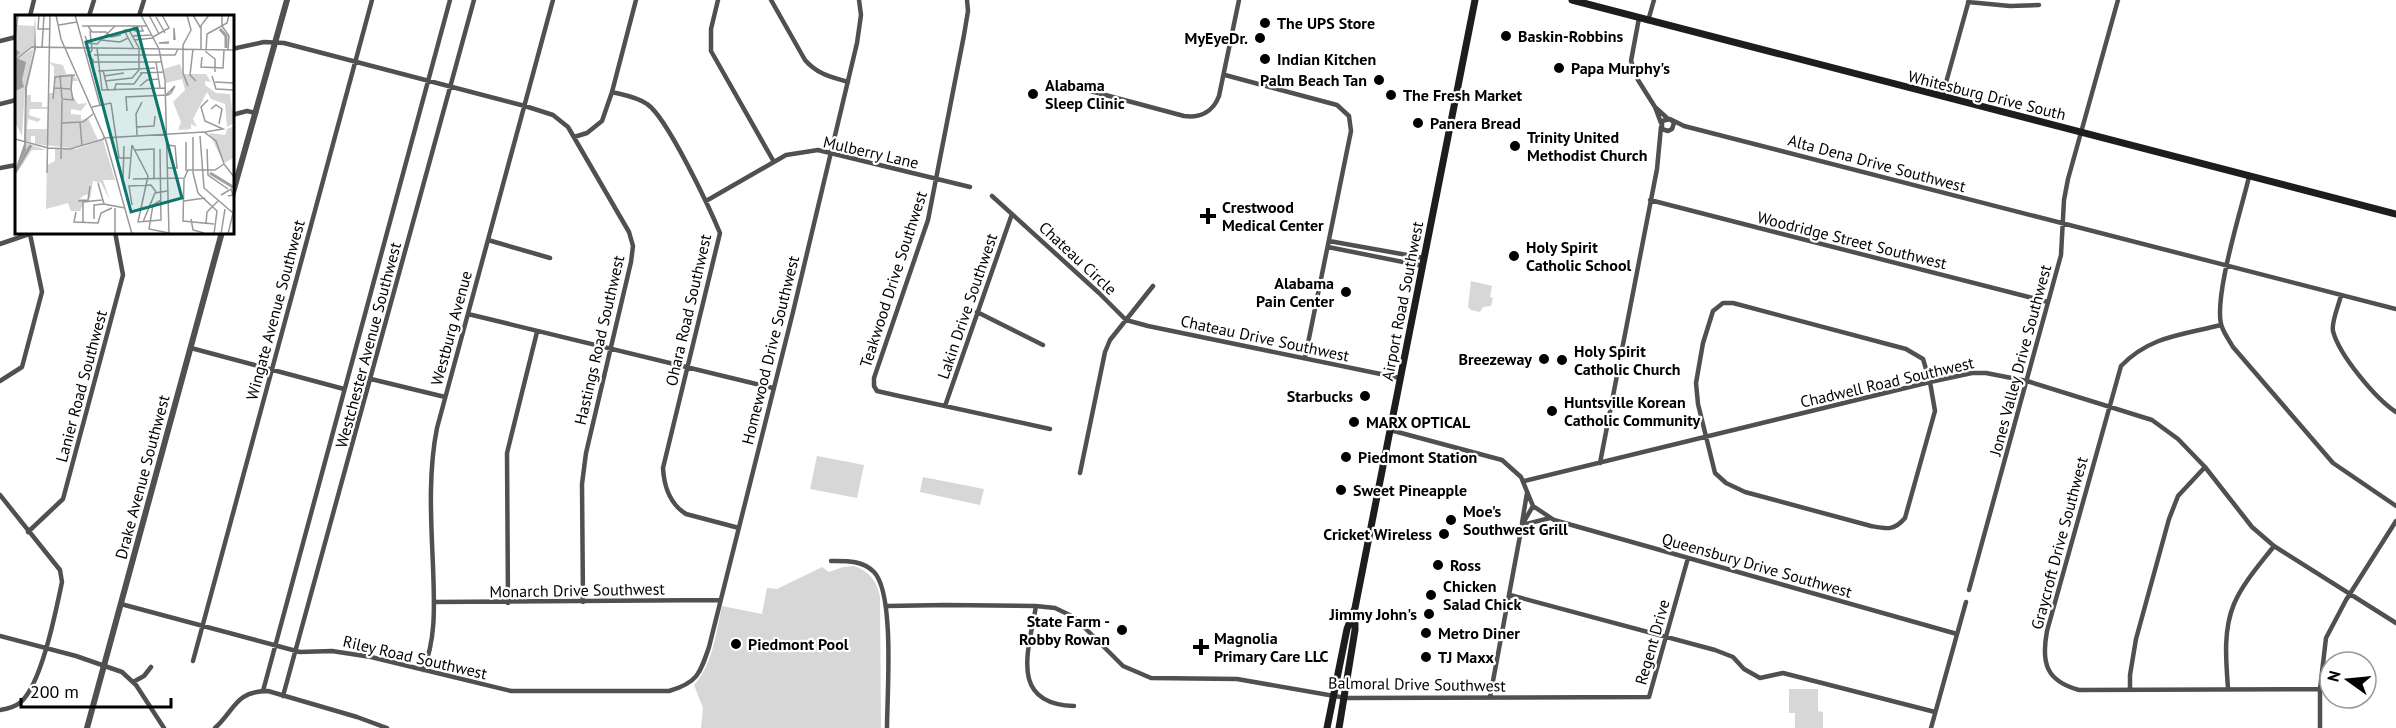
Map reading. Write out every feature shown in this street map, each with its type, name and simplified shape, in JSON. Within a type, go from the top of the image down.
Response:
[{"type":"main road","name":"Whitesburg Drive South","points":[[1572,0],[2396,214]]},
{"type":"main road","name":"Airport Road Southwest","points":[[1327,728],[1347,628],[1355,608],[1475,1]]},
{"type":"main road","name":"Airport Road Southwest","points":[[1339,728],[1355,630],[1355,608]]},
{"type":"street","points":[[30,15],[34,0]]},
{"type":"street","points":[[89,15],[93,0]]},
{"type":"street","points":[[139,15],[144,0]]},
{"type":"street","points":[[234,189],[287,0]]},
{"type":"street","name":"Wingate Avenue Southwest","points":[[193,662],[372,0]]},
{"type":"street","name":"Westchester Avenue Southwest","points":[[263,691],[450,0]]},
{"type":"street","name":"Westchester Avenue Southwest","points":[[284,696],[474,0]]},
{"type":"street","name":"Westburg Avenue","points":[[423,670],[432,647],[433,449],[445,397],[553,0]]},
{"type":"street","points":[[574,137],[595,129],[602,122],[636,0]]},
{"type":"street","points":[[718,0],[711,29],[711,51],[774,162]]},
{"type":"street","points":[[771,0],[812,69],[826,76],[848,82]]},
{"type":"street","name":"Homewood Drive Southwest","points":[[673,690],[685,687],[694,681],[703,666],[739,528],[861,27],[859,0]]},
{"type":"street","name":"Teakwood Drive Southwest","points":[[967,0],[968,11],[964,35],[928,220],[874,378],[874,386],[877,391],[1050,429]]},
{"type":"street","points":[[1068,85],[1191,117],[1200,116],[1216,104],[1239,0]]},
{"type":"street","points":[[1648,21],[1654,0]]},
{"type":"street","name":"Jones Valley Drive Southwest","points":[[1969,590],[2061,255],[2064,200],[2068,179],[2118,0]]},
{"type":"street","points":[[1942,97],[1968,1],[2010,6],[2039,5]]},
{"type":"street","points":[[1600,463],[1661,143],[1661,125],[1655,107],[1638,80],[1631,62],[1639,18]]},
{"type":"street","points":[[0,41],[15,37]]},
{"type":"street","name":"Hastings Road Southwest","points":[[234,49],[264,42],[284,43],[525,106],[553,115],[568,127],[629,232],[633,246],[611,350],[585,453],[582,484],[583,602]]},
{"type":"street","points":[[1224,75],[1337,105],[1346,111],[1352,126],[1305,358]]},
{"type":"street","name":"Ohara Road Southwest","points":[[612,92],[633,97],[649,105],[661,121],[706,201],[720,233],[663,468],[664,485],[679,510],[686,514],[739,528]]},
{"type":"street","points":[[0,104],[15,100]]},
{"type":"street","name":"Alta Dena Drive Southwest","points":[[1655,107],[1669,119],[1684,126],[2064,225]]},
{"type":"street","points":[[234,114],[247,111],[256,113]]},
{"type":"street","points":[[1661,125],[1669,119],[1674,126],[1661,143]]},
{"type":"street","points":[[1661,125],[1670,130]]},
{"type":"street","name":"Alta Dena Drive Southwest","points":[[1670,130],[1684,126]]},
{"type":"street","name":"Mulberry Lane","points":[[706,201],[786,155],[818,150],[970,187]]},
{"type":"street","points":[[0,168],[15,165]]},
{"type":"street","points":[[2249,177],[2227,267],[2220,307],[2221,326],[2233,347],[2332,463],[2396,506]]},
{"type":"street","points":[[992,196],[1012,214]]},
{"type":"street","name":"Woodridge Street Southwest","points":[[1650,200],[2048,302]]},
{"type":"street","name":"Lakin Drive Southwest","points":[[945,406],[1012,214]]},
{"type":"street","name":"Chateau Circle","points":[[1012,214],[1126,320]]},
{"type":"street","points":[[2064,225],[2396,309]]},
{"type":"street","points":[[0,244],[30,234]]},
{"type":"street","points":[[0,381],[22,367],[42,292],[33,234]]},
{"type":"street","name":"Lanier Road Southwest","points":[[28,531],[63,499],[123,275],[115,234]]},
{"type":"street","name":"Drake Avenue Southwest","points":[[87,728],[221,234]]},
{"type":"street","points":[[488,240],[550,258]]},
{"type":"street","points":[[1329,240],[1423,262]]},
{"type":"street","points":[[1328,247],[1423,262]]},
{"type":"street","points":[[1080,473],[1105,352],[1110,340],[1153,286]]},
{"type":"street","points":[[2341,295],[2332,330],[2342,351],[2377,395],[2396,412]]},
{"type":"street","points":[[1723,303],[1733,303],[1906,349],[1923,359],[1930,382],[1935,411],[1919,471],[1905,518],[1898,526],[1890,530],[1745,492],[1726,483],[1715,473],[1698,404],[1696,382],[1703,343],[1713,311],[1723,303]]},
{"type":"street","points":[[977,312],[1043,345]]},
{"type":"street","points":[[468,314],[773,388]]},
{"type":"street","name":"Chateau Drive Southwest","points":[[1126,320],[1148,327],[1400,378]]},
{"type":"street","name":"Graycroft Drive Southwest","points":[[2221,326],[2149,343],[2134,352],[2121,366],[2047,631],[2043,650],[2046,668],[2054,678],[2066,686],[2079,690],[2318,689]]},
{"type":"street","points":[[508,603],[507,453],[537,332]]},
{"type":"street","points":[[191,348],[344,390]]},
{"type":"street","name":"Chadwell Road Southwest","points":[[1524,482],[1930,382],[1972,373],[1986,373],[2027,381],[2110,405],[2152,420],[2178,439],[2205,467],[2252,527],[2274,546],[2396,623]]},
{"type":"street","points":[[371,379],[445,397]]},
{"type":"street","points":[[1390,430],[1496,457],[1511,466],[1524,482],[1533,506],[1522,525]]},
{"type":"street","points":[[2130,690],[2136,639],[2169,519],[2178,496],[2205,467]]},
{"type":"street","points":[[1490,698],[1527,491]]},
{"type":"street","points":[[0,495],[60,570],[62,582],[33,684],[20,703],[0,710]]},
{"type":"street","name":"Queensbury Drive Southwest","points":[[1533,506],[1550,518],[1957,634]]},
{"type":"street","points":[[1522,525],[1550,518]]},
{"type":"street","points":[[2324,650],[2326,638],[2350,594],[2396,521]]},
{"type":"street","points":[[2228,688],[2228,628],[2234,604],[2248,580],[2274,546]]},
{"type":"street","name":"Regent Drive","points":[[1649,697],[1688,558]]},
{"type":"street","points":[[831,561],[854,561],[873,572],[881,581],[887,606],[887,728]]},
{"type":"street","points":[[1510,595],[1666,636],[1733,657],[1754,676],[1760,678],[1783,673],[1935,712]]},
{"type":"street","name":"Monarch Drive Southwest","points":[[434,602],[720,600]]},
{"type":"street","points":[[1931,728],[1966,602]]},
{"type":"street","name":"Riley Road Southwest","points":[[121,604],[275,647],[317,653],[332,651],[351,654],[511,691],[642,692],[673,690]]},
{"type":"street","name":"Balmoral Drive Southwest","points":[[887,606],[1055,608],[1074,617],[1123,666],[1145,676],[1237,679],[1344,698],[1649,697]]},
{"type":"street","points":[[1036,606],[1026,661],[1029,684],[1039,695],[1049,701],[1074,706]]},
{"type":"street","points":[[0,636],[122,672],[133,682],[164,728]]},
{"type":"street","points":[[133,682],[144,676],[151,667]]},
{"type":"street","points":[[215,728],[244,695],[263,691],[387,728]]},
{"type":"street","points":[[2320,710],[2320,728]]},
{"type":"shaded area","points":[[1471,281],[1492,286],[1491,306],[1483,307],[1480,312],[1468,307]]},
{"type":"shaded area","points":[[817,456],[864,465],[857,498],[810,489]]},
{"type":"shaded area","points":[[923,477],[984,489],[980,505],[920,492]]},
{"type":"shaded area","points":[[854,566],[872,577],[880,597],[881,728],[701,728],[703,708],[694,685],[710,658],[722,606],[762,614],[767,588],[777,589],[822,567],[829,572]]},
{"type":"shaded area","points":[[1789,689],[1818,689],[1818,711],[1823,712],[1823,728],[1795,728],[1795,713],[1789,713]]},
{"type":"place","name":"The UPS Store","points":[[1265,23]]},
{"type":"place","name":"Baskin-Robbins","points":[[1506,36]]},
{"type":"place","name":"MyEyeDr.","points":[[1260,38]]},
{"type":"place","name":"Indian Kitchen","points":[[1265,59]]},
{"type":"place","name":"Papa Murphy's","points":[[1559,68]]},
{"type":"place","name":"Palm Beach Tan","points":[[1379,80]]},
{"type":"place","name":"Alabama Sleep Clinic","points":[[1033,94]]},
{"type":"place","name":"The Fresh Market","points":[[1391,95]]},
{"type":"place","name":"Panera Bread","points":[[1418,123]]},
{"type":"place","name":"Trinity United Methodist Church","points":[[1515,146]]},
{"type":"place","name":"Crestwood Medical Center","points":[[1208,216]]},
{"type":"place","name":"Holy Spirit Catholic School","points":[[1514,256]]},
{"type":"place","name":"Alabama Pain Center","points":[[1346,292]]},
{"type":"place","name":"Breezeway","points":[[1544,359]]},
{"type":"place","name":"Holy Spirit Catholic Church","points":[[1562,360]]},
{"type":"place","name":"Starbucks","points":[[1365,396]]},
{"type":"place","name":"Huntsville Korean Catholic Community","points":[[1552,411]]},
{"type":"place","name":"MARX OPTICAL","points":[[1354,422]]},
{"type":"place","name":"Piedmont Station","points":[[1346,457]]},
{"type":"place","name":"Sweet Pineapple","points":[[1341,490]]},
{"type":"place","name":"Moe's Southwest Grill","points":[[1451,520]]},
{"type":"place","name":"Cricket Wireless","points":[[1444,534]]},
{"type":"place","name":"Ross","points":[[1438,565]]},
{"type":"place","name":"Chicken Salad Chick","points":[[1431,595]]},
{"type":"place","name":"Jimmy John's","points":[[1429,614]]},
{"type":"place","name":"State Farm - Robby Rowan","points":[[1122,630]]},
{"type":"place","name":"Metro Diner","points":[[1426,633]]},
{"type":"place","name":"Piedmont Pool","points":[[736,644]]},
{"type":"place","name":"Magnolia Primary Care LLC","points":[[1201,647]]},
{"type":"place","name":"TJ Maxx","points":[[1426,657]]}]
